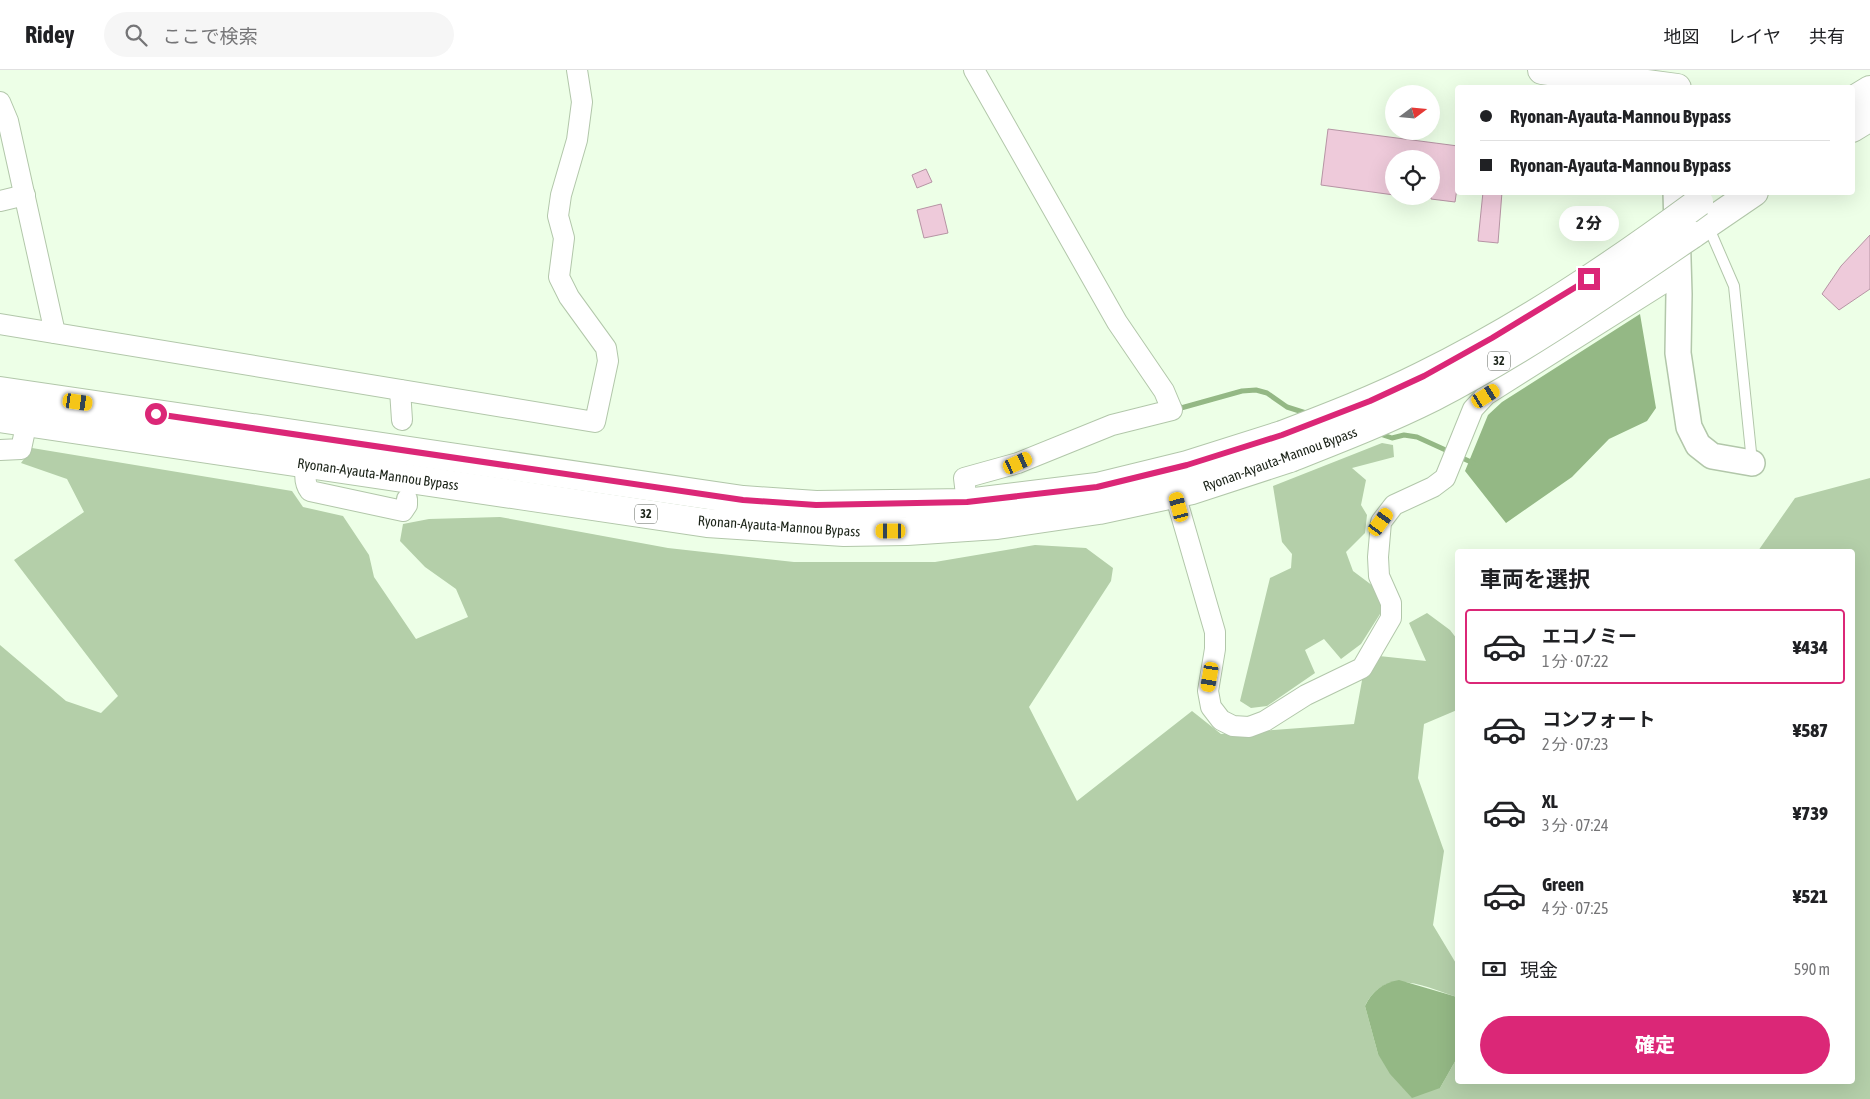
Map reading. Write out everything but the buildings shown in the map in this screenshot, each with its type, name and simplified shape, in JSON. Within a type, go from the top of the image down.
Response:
[{"type":"main road","points":[[1542,70],[1654,85]]},
{"type":"main road","points":[[1855,99],[1870,90]]},
{"type":"main road","points":[[1855,113],[1870,116]]},
{"type":"main road","points":[[1855,126],[1870,116]]},
{"type":"main road","name":"Ryonan-Ayauta-Mannou Bypass","points":[[0,391],[310,451],[706,523],[844,532],[907,531],[997,525],[1098,510],[1176,494],[1286,447],[1370,401],[1424,376],[1492,338],[1556,300],[1697,209],[1744,195]]},
{"type":"main road","name":"Ryonan-Ayauta-Mannou Bypass","points":[[0,418],[743,500],[816,505],[967,502],[1097,487],[1187,465],[1286,447]]},
{"type":"street","points":[[0,324],[596,422],[608,362],[606,348],[569,297],[559,277],[564,238],[558,216],[561,195],[577,140],[582,102],[577,70]]},
{"type":"street","points":[[967,502],[964,478],[1001,469],[1112,425],[1172,410],[1164,391],[1117,322],[974,70]]},
{"type":"street","points":[[0,102],[8,121],[55,333]]},
{"type":"street","points":[[0,201],[25,195]]},
{"type":"street","points":[[1697,209],[1678,274],[1678,353],[1689,427],[1698,445],[1712,456],[1752,464]]},
{"type":"street","points":[[1176,494],[1215,632],[1215,649],[1208,691],[1211,707],[1221,720],[1232,726],[1249,727],[1265,721],[1306,695],[1362,668],[1391,618],[1391,603],[1379,576],[1378,558],[1381,522],[1394,505],[1433,487],[1445,478],[1473,409],[1486,396],[1678,274]]},
{"type":"street","points":[[400,390],[402,420]]},
{"type":"street","points":[[0,450],[21,449],[27,421]]},
{"type":"street","points":[[310,451],[304,478],[306,486],[310,491],[403,511],[407,505],[406,499]]},
{"type":"lane","points":[[1697,209],[1714,236],[1734,286],[1752,464]]},
{"type":"shaded area","points":[[1640,314],[1656,408],[1647,421],[1609,439],[1572,477],[1506,523],[1465,471],[1488,415],[1502,402]]},
{"type":"shaded area","points":[[1382,443],[1393,445],[1394,457],[1352,468],[1366,480],[1361,505],[1367,515],[1365,533],[1346,552],[1353,571],[1381,592],[1380,614],[1361,644],[1341,659],[1324,639],[1305,650],[1315,673],[1267,706],[1251,708],[1240,701],[1270,578],[1291,568],[1292,554],[1282,542],[1273,486]]},
{"type":"shaded area","points":[[32,448],[292,491],[303,507],[343,516],[369,555],[374,577],[416,639],[468,617],[456,589],[425,567],[400,541],[403,524],[429,519],[500,517],[668,548],[794,562],[935,562],[1035,545],[1086,548],[1113,568],[1111,581],[1029,707],[1077,801],[1192,711],[1221,734],[1354,724],[1363,675],[1379,656],[1426,661],[1409,623],[1427,613],[1450,630],[1455,636],[1455,711],[1424,724],[1418,778],[1444,851],[1433,925],[1455,962],[1455,996],[1419,985],[1394,982],[1383,986],[1373,993],[1365,1006],[1378,1054],[1440,1088],[1455,1062],[1455,1084],[1855,1084],[1855,549],[1759,549],[1795,498],[1870,478],[1870,1099],[0,1099],[0,645],[66,701],[101,713],[118,696],[14,560],[84,512],[67,479],[21,463]]},
{"type":"shaded area","points":[[1399,980],[1455,996],[1455,1062],[1440,1088],[1412,1098],[1390,1074],[1378,1054],[1365,1006],[1379,988]]},
{"type":"waterway","points":[[1178,404],[1181,408],[1242,391],[1256,390],[1267,393],[1287,407],[1309,414]]},
{"type":"waterway","points":[[1377,433],[1392,438],[1404,435],[1417,437],[1450,452]]},
{"type":"waterway","points":[[1458,456],[1473,463]]},
{"type":"route","points":[[156,414],[743,500],[816,505],[967,502],[1097,487],[1187,465],[1282,435],[1370,401],[1424,376],[1492,338],[1589,279]]}]
